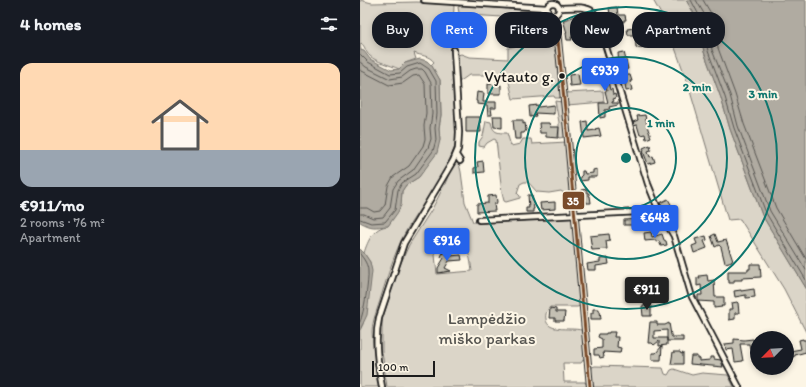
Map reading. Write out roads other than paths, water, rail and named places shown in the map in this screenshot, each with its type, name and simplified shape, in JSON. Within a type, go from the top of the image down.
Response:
[{"type":"street","points":[[424,0],[547,8]]},
{"type":"street","points":[[547,8],[550,3],[554,1],[560,8]]},
{"type":"street","points":[[547,8],[549,12]]},
{"type":"street","points":[[558,12],[560,8]]},
{"type":"street","points":[[560,8],[578,8],[594,13],[599,24],[648,184],[659,211],[674,236],[692,297],[739,387]]},
{"type":"street","points":[[558,48],[590,387]]},
{"type":"street","points":[[382,387],[377,349],[377,325],[379,318],[404,243],[456,155],[459,132],[454,50]]},
{"type":"street","points":[[456,155],[460,161]]},
{"type":"street","points":[[479,220],[659,211]]},
{"type":"water","points":[[686,0],[806,0],[806,288],[762,215],[730,129],[721,98],[704,52],[703,48],[725,48],[725,12],[693,12]]},
{"type":"water","points":[[360,50],[364,51],[370,59],[391,70],[399,69],[405,63],[420,59],[427,61],[432,66],[440,80],[440,140],[437,153],[419,177],[406,185],[402,191],[401,205],[398,212],[388,226],[374,227],[360,222]]},
{"type":"water","points":[[360,249],[370,262],[372,271],[367,315],[360,330]]},
{"type":"place","name":"Vytauto g.","points":[[562,76]]},
{"type":"park label","name":"Lampėdžio miško parkas","points":[[487,328]]}]
